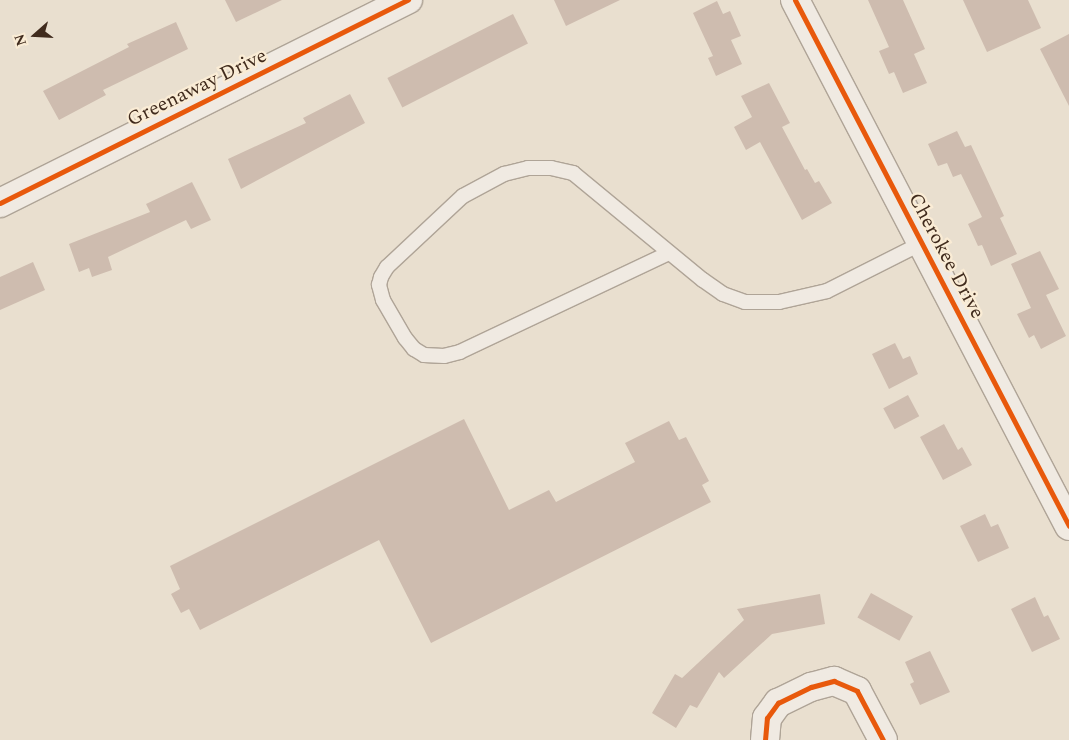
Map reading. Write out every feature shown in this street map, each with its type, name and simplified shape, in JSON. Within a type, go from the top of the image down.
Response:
[{"type":"street","name":"Greenaway Drive","points":[[0,203],[408,0]]},
{"type":"street","name":"Cherokee Drive","points":[[795,0],[1069,526]]},
{"type":"street","points":[[764,740],[767,718],[778,703],[811,686],[834,681],[857,691],[883,740]]},
{"type":"lane","points":[[670,253],[460,352],[444,356],[424,355],[414,349],[405,338],[383,300],[379,285],[387,267],[463,196],[504,174],[528,168],[551,168],[573,173],[670,253],[702,280],[723,294],[745,302],[767,303],[791,300],[827,291],[922,243]]},
{"type":"building","points":[[225,0],[282,0],[236,22]]},
{"type":"building","points":[[554,0],[620,0],[566,26]]},
{"type":"building","points":[[868,0],[903,0],[925,49],[914,54],[927,83],[903,93],[894,72],[889,74],[879,51],[889,47]]},
{"type":"building","points":[[963,0],[1028,0],[1041,28],[987,52]]},
{"type":"building","points":[[717,1],[723,14],[730,11],[741,36],[731,40],[742,64],[716,76],[708,58],[713,56],[693,13]]},
{"type":"building","points":[[513,14],[528,43],[402,107],[387,78]]},
{"type":"building","points":[[176,22],[188,49],[103,90],[106,95],[59,120],[43,91],[129,47],[127,44]]},
{"type":"building","points":[[1069,34],[1069,106],[1040,49]]},
{"type":"building","points":[[769,83],[790,123],[782,127],[805,170],[807,169],[815,183],[819,181],[832,203],[802,220],[760,142],[746,150],[734,127],[752,117],[741,96]]},
{"type":"building","points":[[350,94],[365,123],[241,189],[228,159],[306,123],[303,118]]},
{"type":"building","points":[[957,131],[965,147],[971,145],[1004,216],[1000,218],[1017,254],[991,266],[982,245],[978,246],[968,224],[982,217],[961,174],[953,177],[947,163],[938,166],[928,144]]},
{"type":"building","points":[[192,182],[211,220],[191,229],[186,220],[108,257],[112,270],[92,277],[89,268],[79,272],[69,244],[150,212],[146,204]]},
{"type":"building","points":[[1040,251],[1059,289],[1046,295],[1066,336],[1041,349],[1034,335],[1029,338],[1017,314],[1031,308],[1011,264]]},
{"type":"building","points":[[33,262],[45,290],[0,310],[0,277]]},
{"type":"building","points":[[895,343],[903,359],[910,356],[918,374],[889,389],[872,354]]},
{"type":"building","points":[[908,395],[919,416],[895,429],[883,408]]},
{"type":"building","points":[[464,419],[509,510],[549,490],[556,502],[635,462],[625,443],[669,421],[679,440],[686,437],[709,481],[702,485],[711,502],[431,643],[379,540],[200,630],[189,609],[181,613],[171,594],[180,589],[170,566]]},
{"type":"building","points":[[944,424],[958,450],[962,447],[972,465],[943,480],[920,437]]},
{"type":"building","points":[[985,514],[991,527],[998,524],[1009,548],[978,562],[960,526]]},
{"type":"building","points":[[871,593],[913,616],[899,641],[857,617]]},
{"type":"building","points":[[820,594],[825,624],[772,634],[724,678],[719,672],[697,708],[690,705],[676,728],[652,713],[675,674],[682,678],[744,620],[737,609]]},
{"type":"building","points":[[1035,597],[1044,617],[1048,615],[1060,639],[1032,652],[1011,609]]},
{"type":"building","points":[[930,651],[950,692],[920,705],[910,684],[914,682],[905,662]]},
{"type":"cycle path","points":[[0,203],[408,0]]},
{"type":"cycle path","points":[[795,0],[1069,526]]},
{"type":"cycle path","points":[[765,740],[767,718],[778,703],[811,687],[834,681],[857,691],[883,740]]}]
